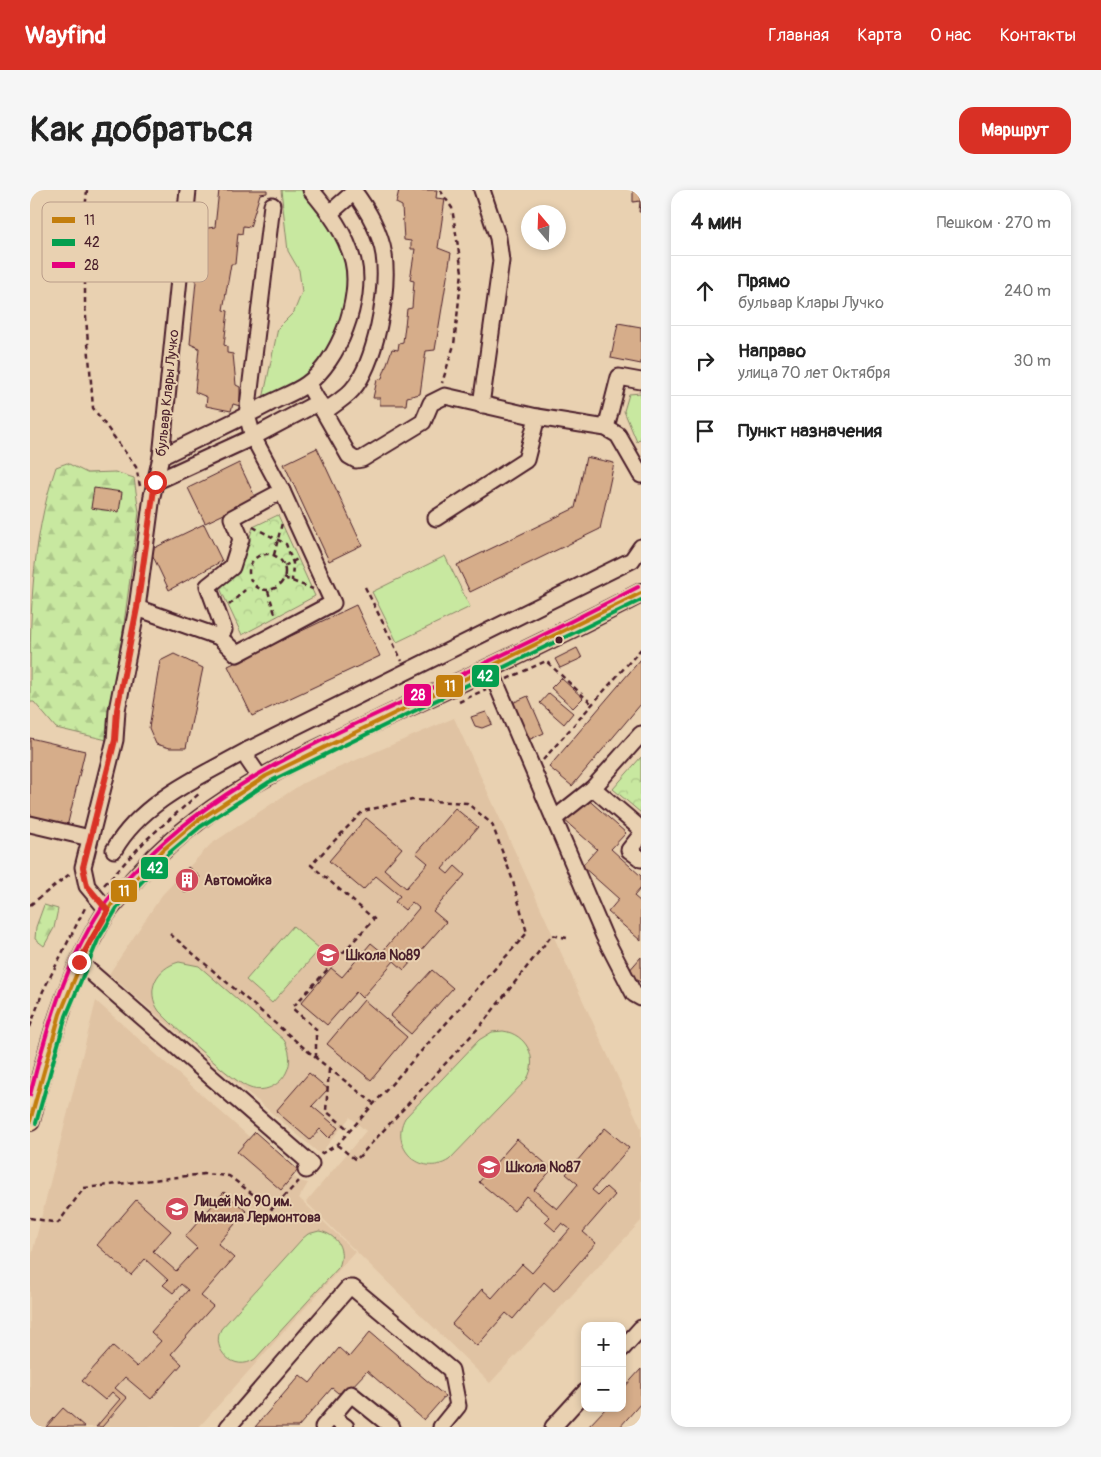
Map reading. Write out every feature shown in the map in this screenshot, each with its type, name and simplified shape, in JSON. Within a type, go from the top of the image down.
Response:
[{"type":"main road","points":[[30,1121],[62,1004],[79,962],[108,911],[144,868],[181,832],[224,800],[261,779],[313,752],[493,676],[641,593]]},
{"type":"street","points":[[161,457],[308,384],[329,363],[343,337],[353,299],[353,262],[340,228],[311,190]]},
{"type":"street","points":[[481,404],[501,261],[498,238],[482,190]]},
{"type":"street","points":[[155,482],[322,407],[352,390],[373,351],[383,305],[384,255],[370,213],[354,191],[330,213]]},
{"type":"street","points":[[137,608],[219,637],[237,654],[333,603],[285,498],[253,437],[247,415],[272,205]]},
{"type":"street","name":"бульвар Клары Лучко","points":[[83,867],[115,740],[117,710],[137,608],[155,482],[161,457],[179,282]]},
{"type":"street","points":[[606,428],[619,377],[641,381]]},
{"type":"street","points":[[308,384],[349,456],[362,459],[422,422],[431,403],[445,396],[538,417],[606,428],[618,435],[639,463]]},
{"type":"street","points":[[436,518],[526,460],[538,417]]},
{"type":"street","points":[[219,637],[224,630],[208,586],[232,567],[241,539],[232,518],[285,498]]},
{"type":"street","points":[[114,850],[123,834],[178,789],[248,750],[632,560],[641,547]]},
{"type":"street","points":[[493,676],[604,936],[634,994],[641,998]]},
{"type":"street","points":[[554,819],[593,788],[641,734]]},
{"type":"street","points":[[248,750],[248,760],[261,779]]},
{"type":"street","points":[[593,788],[641,829]]},
{"type":"street","points":[[30,824],[90,838]]},
{"type":"street","points":[[641,835],[629,850],[641,859]]},
{"type":"street","points":[[83,867],[87,886],[108,911]]},
{"type":"street","points":[[79,962],[309,1167]]},
{"type":"street","points":[[228,1427],[348,1288],[353,1288],[451,1370],[458,1406],[441,1427]]},
{"type":"street","points":[[626,1345],[641,1328]]},
{"type":"street","points":[[346,1427],[328,1422],[351,1394],[392,1427]]},
{"type":"street","points":[[553,1427],[581,1396]]},
{"type":"path","points":[[437,399],[454,345],[462,272],[452,208],[440,190]]},
{"type":"path","points":[[85,282],[93,408],[136,467],[141,491]]},
{"type":"path","points":[[274,555],[285,498]]},
{"type":"path","points":[[253,527],[286,544],[291,553],[293,563],[292,582]]},
{"type":"path","points":[[265,554],[274,555],[284,565],[284,578],[275,589],[261,590],[253,585],[248,574],[249,567],[258,556],[265,554]]},
{"type":"path","points":[[284,578],[312,590],[324,584]]},
{"type":"path","points":[[365,586],[407,671]]},
{"type":"path","points":[[218,613],[245,590]]},
{"type":"path","points":[[268,591],[282,630]]},
{"type":"path","points":[[534,771],[641,649]]},
{"type":"path","points":[[460,702],[493,676],[546,661],[592,704]]},
{"type":"path","points":[[30,1218],[58,1223],[84,1188],[204,1174],[229,1176],[272,1209],[299,1181],[320,1154],[336,1145],[527,933],[512,878],[492,824],[467,803],[412,800],[363,811],[311,865],[374,919],[292,1008],[316,1030],[316,1058]]},
{"type":"path","points":[[30,906],[59,880],[83,867]]},
{"type":"path","points":[[170,934],[316,1058],[374,1103]]},
{"type":"path","points":[[336,1145],[356,1160],[482,1024],[552,935],[567,938]]},
{"type":"path","points":[[329,1068],[326,1111],[349,1130]]},
{"type":"shaded area","points":[[454,718],[641,1128],[641,1221],[490,1383],[306,1202],[366,1131],[350,1117],[320,1154],[109,974],[162,895],[211,844],[303,783]]},
{"type":"shaded area","name":"Лицей № 90 им. Михаила Лермонтова","points":[[96,1001],[299,1181],[308,1183],[299,1198],[355,1252],[199,1427],[30,1427],[30,1262]]},
{"type":"green space","points":[[281,190],[317,190],[358,287],[353,330],[334,366],[262,404],[278,328],[294,312],[302,292],[299,270],[288,251]]},
{"type":"green space","points":[[641,393],[641,438],[637,442],[624,411],[629,394]]},
{"type":"green space","points":[[67,463],[87,473],[115,472],[134,478],[139,512],[122,638],[118,687],[107,740],[56,728],[34,702],[30,702],[31,613],[36,554],[47,496],[56,467]]},
{"type":"green space","points":[[278,515],[315,596],[242,635],[219,586],[242,562],[253,527]]},
{"type":"green space","points":[[445,556],[470,607],[397,642],[372,592]]},
{"type":"green space","points":[[641,757],[641,813],[613,789]]},
{"type":"green space","points":[[44,905],[58,909],[54,928],[44,946],[35,939],[36,927]]},
{"type":"green space","points":[[293,926],[320,949],[272,1003],[246,980]]},
{"type":"green space","points":[[179,962],[199,966],[284,1040],[288,1048],[290,1060],[286,1073],[279,1082],[261,1090],[242,1084],[204,1053],[159,1011],[153,996],[155,981],[164,969]]},
{"type":"green space","points":[[503,1031],[518,1037],[528,1048],[532,1063],[527,1079],[449,1160],[438,1165],[428,1165],[410,1157],[401,1139],[401,1129],[405,1118],[479,1040],[492,1032]]},
{"type":"green space","points":[[319,1231],[331,1236],[338,1244],[341,1255],[339,1267],[255,1359],[247,1363],[240,1363],[226,1357],[219,1345],[218,1337],[221,1329],[302,1239],[308,1234]]},
{"type":"building","points":[[219,190],[267,190],[267,193],[260,194],[250,227],[243,226],[242,234],[238,233],[235,264],[231,264],[223,310],[228,311],[224,345],[227,346],[227,353],[233,354],[236,385],[240,387],[240,406],[233,404],[231,411],[206,406],[207,397],[195,392],[199,348],[190,344],[196,282],[208,282],[208,228],[215,227]]},
{"type":"building","points":[[399,190],[437,190],[436,198],[445,199],[438,248],[451,253],[435,350],[426,351],[420,394],[407,397],[406,405],[380,405],[380,398],[373,398],[377,380],[382,378],[392,349],[398,350],[399,343],[403,342],[407,309],[412,308],[414,281],[410,280],[415,249],[411,249],[411,241],[404,240],[402,206],[396,203]]},
{"type":"building","points":[[633,190],[641,190],[641,212],[639,212],[640,201],[633,202]]},
{"type":"building","points":[[618,323],[641,327],[641,364],[611,358]]},
{"type":"building","points":[[317,448],[362,545],[329,561],[284,464]]},
{"type":"building","points":[[586,457],[614,463],[600,529],[470,592],[457,565],[575,508]]},
{"type":"building","points":[[239,463],[256,499],[205,523],[188,488]]},
{"type":"building","points":[[94,488],[122,492],[119,512],[91,508]]},
{"type":"building","points":[[204,524],[222,561],[169,590],[150,550]]},
{"type":"building","points":[[356,605],[380,656],[252,716],[228,666]]},
{"type":"building","points":[[577,648],[582,658],[560,668],[555,659]]},
{"type":"building","points":[[174,654],[203,668],[186,748],[170,748],[156,744],[149,728],[160,661]]},
{"type":"building","points":[[641,659],[641,704],[572,786],[549,767]]},
{"type":"building","points":[[561,678],[583,698],[573,708],[551,688]]},
{"type":"building","points":[[549,693],[573,713],[564,724],[540,703]]},
{"type":"building","points":[[528,696],[544,733],[526,741],[510,704]]},
{"type":"building","points":[[486,712],[492,724],[482,728],[475,726],[471,717]]},
{"type":"building","points":[[30,738],[85,751],[66,831],[30,822]]},
{"type":"building","points":[[584,796],[626,833],[611,849],[641,876],[641,888],[634,896],[641,902],[641,941],[608,912],[619,899],[582,866],[597,849],[563,819]]},
{"type":"building","points":[[455,808],[478,827],[442,869],[448,874],[455,866],[465,875],[433,911],[446,922],[404,970],[394,961],[362,998],[356,992],[327,1025],[301,1003],[331,968],[342,977],[371,943],[382,952],[419,908],[412,902],[405,910],[395,902],[400,896],[376,876],[363,890],[329,861],[366,818],[402,848],[384,869],[406,888],[428,863],[416,853]]},
{"type":"building","name":"Автомойка","points":[[188,867],[200,877],[186,893],[175,883]]},
{"type":"building","points":[[641,957],[641,983],[628,972]]},
{"type":"building","points":[[432,970],[453,988],[411,1034],[390,1016]]},
{"type":"building","points":[[364,1000],[407,1037],[371,1080],[327,1044]]},
{"type":"building","points":[[309,1073],[328,1089],[312,1106],[338,1128],[329,1138],[320,1129],[310,1140],[276,1111]]},
{"type":"building","points":[[605,1128],[629,1148],[592,1190],[598,1195],[606,1187],[615,1195],[583,1232],[596,1243],[554,1291],[544,1282],[513,1319],[506,1313],[477,1346],[452,1324],[482,1289],[492,1298],[522,1264],[532,1273],[570,1229],[562,1223],[555,1231],[545,1222],[550,1217],[526,1196],[514,1211],[479,1182],[517,1139],[552,1169],[534,1190],[557,1209],[578,1184],[566,1174]]},
{"type":"building","points":[[255,1132],[298,1170],[281,1190],[237,1152]]},
{"type":"building","points":[[224,1192],[246,1211],[218,1244],[234,1258],[201,1296],[213,1306],[171,1354],[182,1364],[151,1399],[125,1377],[115,1388],[127,1398],[102,1427],[96,1427],[120,1399],[112,1392],[105,1400],[82,1381],[113,1346],[137,1367],[161,1341],[151,1332],[188,1290],[181,1284],[173,1293],[163,1285],[168,1280],[145,1259],[131,1275],[97,1245],[136,1200],[171,1231],[153,1251],[176,1271],[197,1248],[185,1237]]},
{"type":"building","points":[[370,1332],[445,1396],[424,1420],[367,1371],[347,1392],[338,1393],[332,1388],[298,1427],[255,1427],[300,1375],[310,1383],[339,1348],[349,1357]]},
{"type":"building","points":[[641,1369],[641,1403],[620,1427],[588,1427],[602,1412],[626,1412],[626,1386]]},
{"type":"building","points":[[63,1408],[85,1427],[46,1427]]},
{"type":"transit line","name":"28","points":[[30,1095],[58,999],[88,930],[115,891],[171,836],[204,809],[276,764],[351,726],[534,640],[638,587]]},
{"type":"transit line","name":"11","points":[[30,1121],[60,1014],[92,937],[112,904],[164,849],[196,822],[266,776],[641,593]]},
{"type":"transit line","name":"42","points":[[36,1123],[66,1016],[98,940],[117,908],[168,854],[200,827],[269,782],[641,600]]},
{"type":"place","name":"Автомойка","points":[[187,880]]},
{"type":"place","name":"Школа №89","points":[[328,955]]},
{"type":"place","name":"Школа №87","points":[[489,1167]]},
{"type":"place","name":"Лицей № 90 им. Михаила Лермонтова","points":[[177,1209]]},
{"type":"route","points":[[79,962],[108,911],[87,886],[83,877],[83,867],[115,740],[117,710],[137,608],[155,482]]}]
